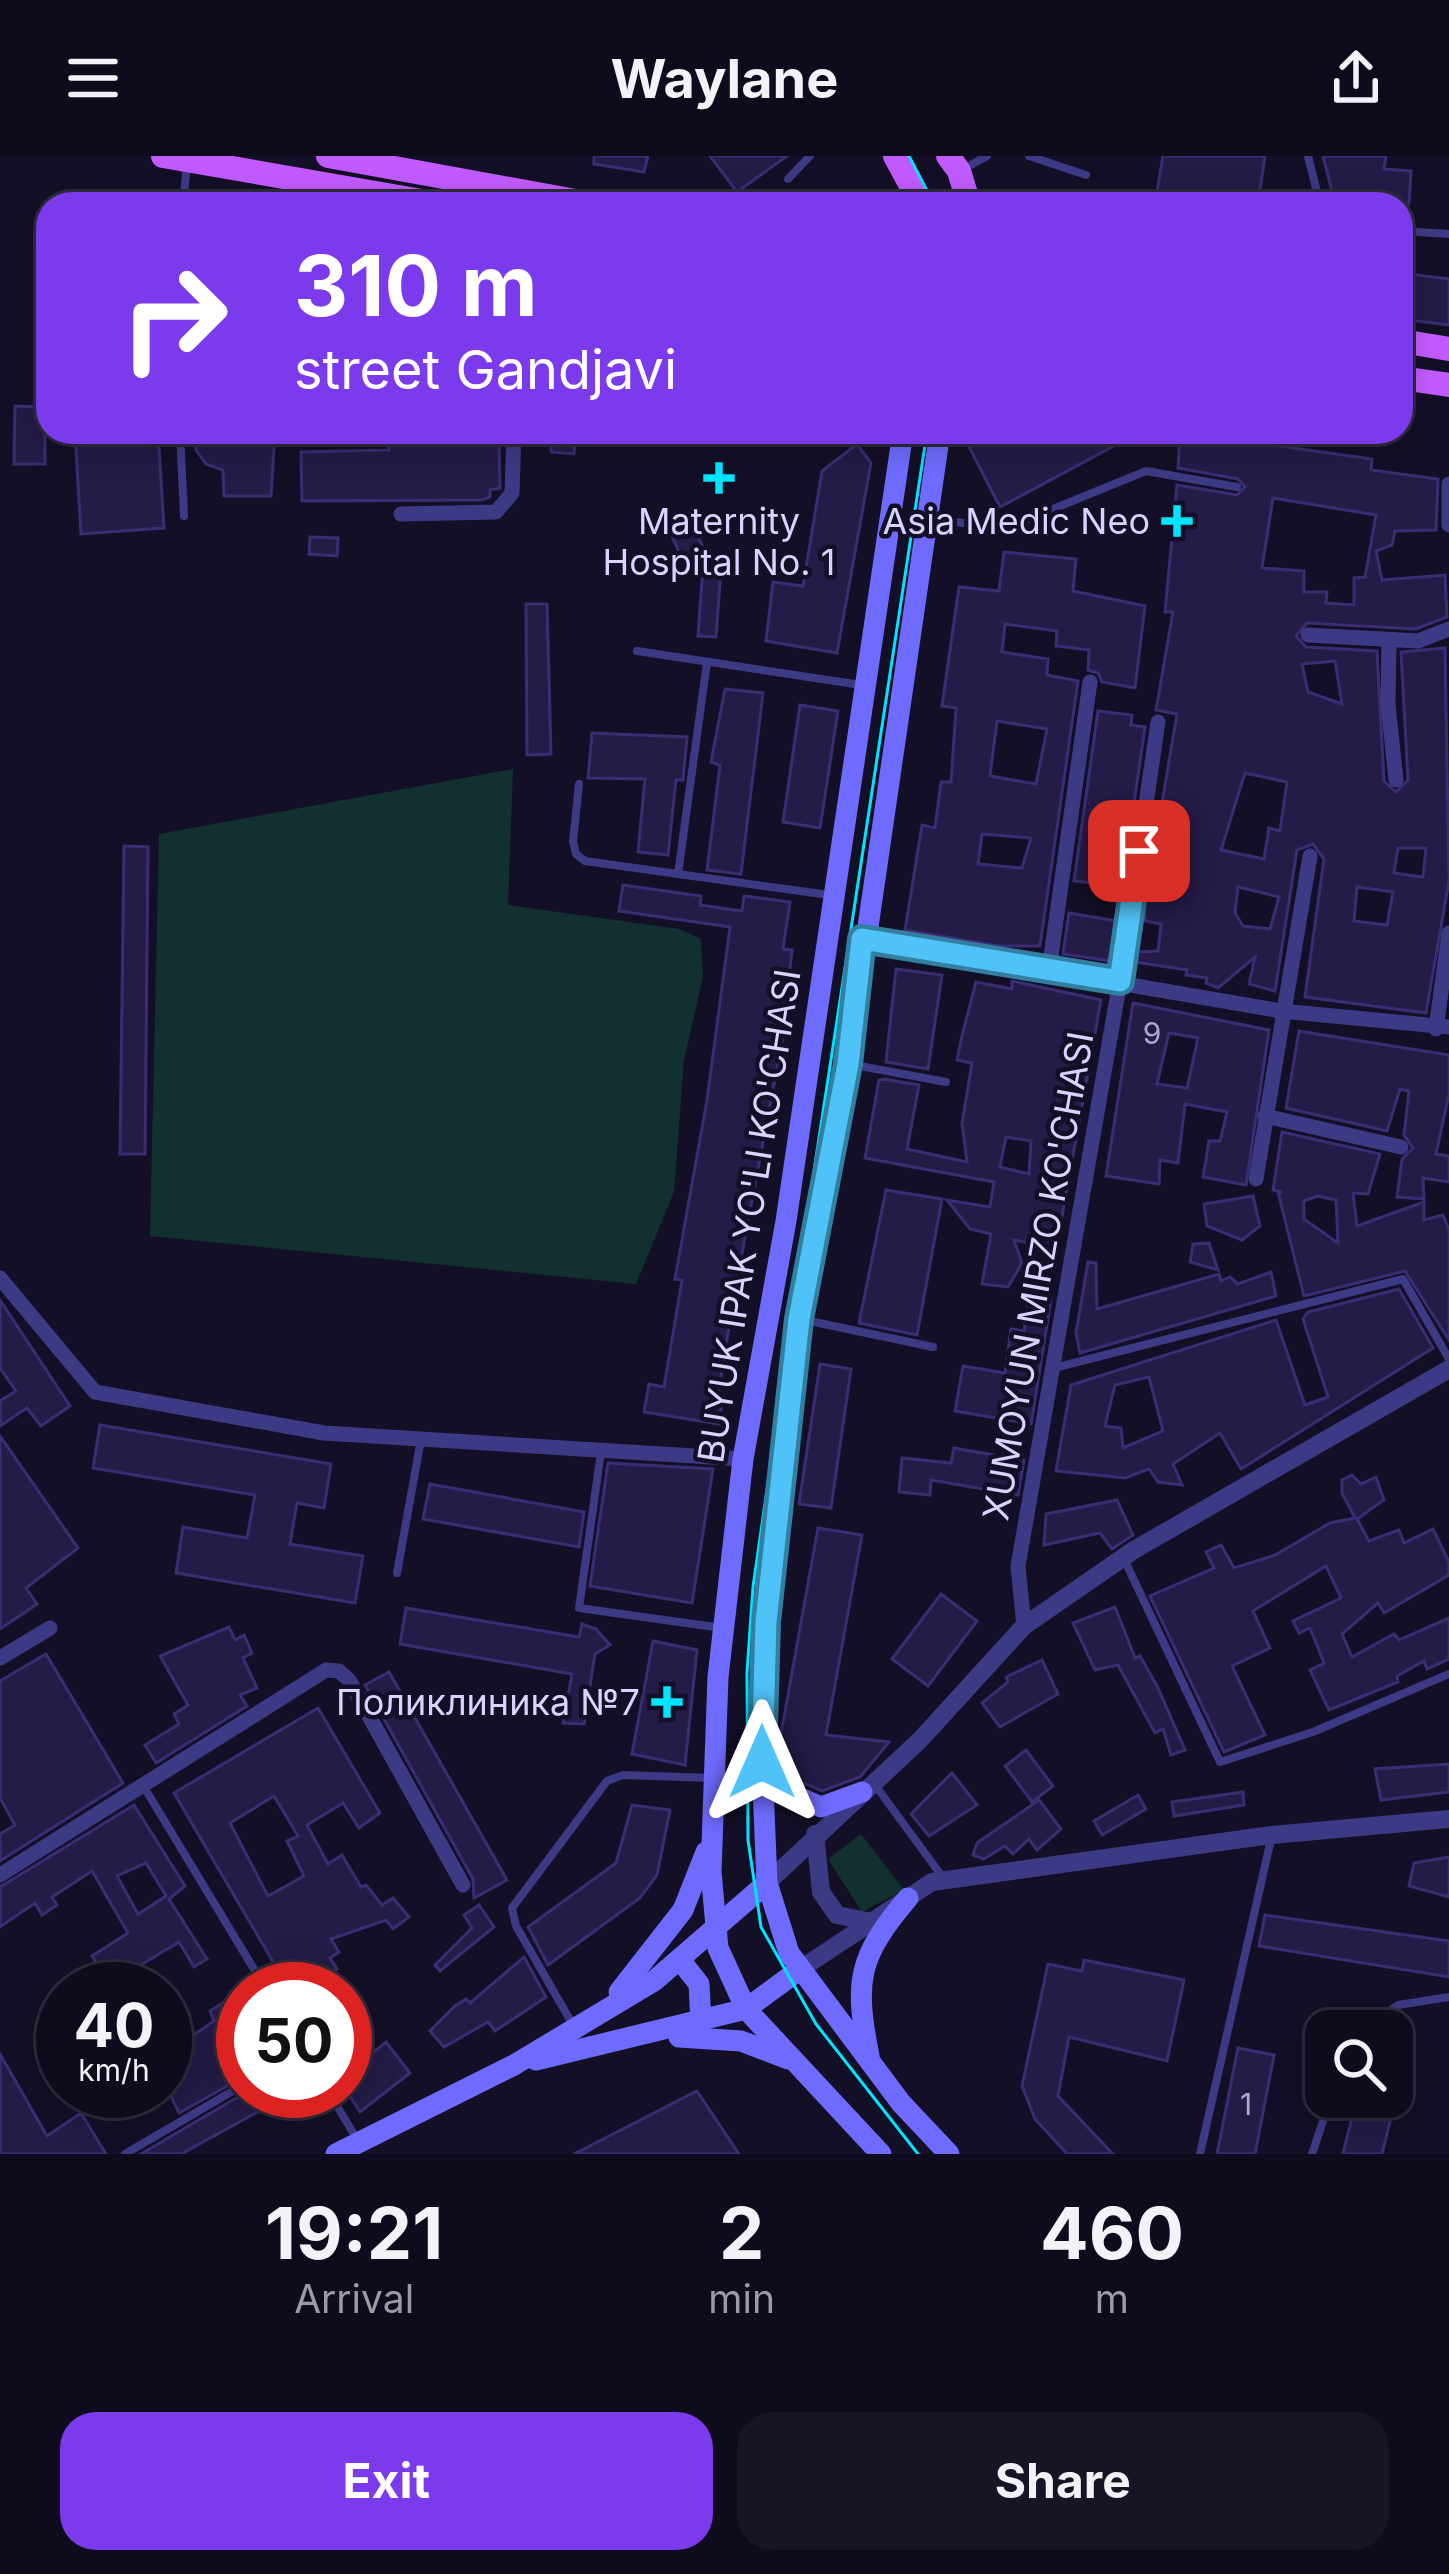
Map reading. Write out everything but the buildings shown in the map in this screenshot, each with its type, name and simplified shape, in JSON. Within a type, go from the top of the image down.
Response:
[{"type":"main road","points":[[328,156],[530,192]]},
{"type":"main road","points":[[895,156],[914,192]]},
{"type":"main road","points":[[175,158],[312,192]]},
{"type":"main road","points":[[953,164],[964,192]]},
{"type":"main road","points":[[953,164],[977,192]]},
{"type":"main road","points":[[1413,343],[1449,349]]},
{"type":"main road","points":[[1413,380],[1449,386]]},
{"type":"main road","name":"BUYUK IPAK YO'LI KO'CHASI","points":[[881,2154],[746,2008],[729,1979],[716,1929],[712,1834],[723,1628],[743,1459],[786,1221],[901,444]]},
{"type":"main road","name":"BUYUK IPAK YO'LI KO'CHASI","points":[[938,444],[862,939],[848,1064],[799,1319],[766,1622],[762,1762],[767,1883],[799,1970],[949,2154]]},
{"type":"main road","points":[[762,1762],[785,1791],[820,1807],[868,1788]]},
{"type":"main road","points":[[596,2015],[636,1975],[682,1910],[712,1834]]},
{"type":"main road","points":[[336,2154],[514,2065],[596,2015],[680,1960],[767,1883]]},
{"type":"main road","points":[[870,2062],[859,1984],[865,1954],[908,1898]]},
{"type":"main road","points":[[680,1960],[699,1984],[700,2022]]},
{"type":"main road","points":[[514,2065],[746,2008],[799,1970]]},
{"type":"main road","points":[[631,2038],[741,2041],[797,2064]]},
{"type":"street","points":[[400,514],[496,512],[512,494],[514,444]]},
{"type":"street","points":[[1449,484],[1449,525]]},
{"type":"street","points":[[1308,634],[1418,641],[1449,629]]},
{"type":"street","points":[[1389,641],[1388,704],[1396,780]]},
{"type":"street","points":[[1048,970],[1090,682]]},
{"type":"street","name":"XUMOYUN MIRZO KO'CHASI","points":[[1024,1627],[1018,1565],[1120,981],[1158,722]]},
{"type":"street","points":[[1256,1179],[1310,856]]},
{"type":"street","points":[[862,939],[1281,1011],[1443,1028],[1449,932]]},
{"type":"street","points":[[1264,1116],[1401,1147]]},
{"type":"street","points":[[0,1278],[95,1392],[324,1432],[743,1459]]},
{"type":"street","points":[[767,1883],[868,1788],[1024,1627],[1123,1557],[1449,1370]]},
{"type":"street","points":[[0,1658],[50,1628]]},
{"type":"street","points":[[0,1876],[326,1670],[339,1670],[463,1885]]},
{"type":"street","points":[[799,1970],[908,1898],[945,1880],[1272,1835],[1449,1819]]},
{"type":"street","points":[[815,1834],[820,1892],[837,1915],[871,1922]]},
{"type":"lane","points":[[788,179],[810,156]]},
{"type":"lane","points":[[953,164],[987,156]]},
{"type":"lane","points":[[1029,156],[1086,175]]},
{"type":"lane","points":[[1308,156],[1317,192]]},
{"type":"lane","points":[[175,158],[181,192]]},
{"type":"lane","points":[[1413,232],[1449,235]]},
{"type":"lane","points":[[181,444],[184,516]]},
{"type":"lane","points":[[925,517],[1004,529],[1146,471],[1237,487]]},
{"type":"lane","points":[[637,651],[863,685]]},
{"type":"lane","points":[[679,874],[707,662]]},
{"type":"lane","points":[[579,784],[576,854],[586,861],[832,896]]},
{"type":"lane","points":[[848,1064],[946,1082]]},
{"type":"lane","points":[[1052,1369],[1403,1279],[1449,1359]]},
{"type":"lane","points":[[799,1319],[933,1347]]},
{"type":"lane","points":[[398,1573],[421,1439]]},
{"type":"lane","points":[[601,1452],[579,1608],[723,1628]]},
{"type":"lane","points":[[1123,1557],[1220,1762],[1312,1732],[1449,1674]]},
{"type":"lane","points":[[575,2028],[515,1926],[512,1908],[607,1781],[623,1775],[714,1778]]},
{"type":"lane","points":[[144,1787],[250,1962]]},
{"type":"lane","points":[[868,1788],[945,1880]]},
{"type":"lane","points":[[1200,2154],[1272,1835]]},
{"type":"lane","points":[[1391,2010],[1449,1997]]},
{"type":"lane","points":[[125,2154],[216,2102]]},
{"type":"lane","points":[[344,2118],[359,2142]]},
{"type":"lane","points":[[1312,2154],[1324,2118]]},
{"type":"green space","points":[[513,769],[508,905],[679,929],[701,939],[703,977],[684,1060],[674,1192],[636,1284],[150,1236],[159,834]]},
{"type":"green space","points":[[861,1834],[904,1890],[862,1912],[828,1859]]},
{"type":"tram line","points":[[909,156],[928,192]]},
{"type":"tram line","points":[[918,2154],[816,2024],[761,1927],[748,1840],[747,1672],[753,1587],[793,1308],[925,444]]},
{"type":"place","name":"Maternity Hospital No. 1","points":[[719,478]]},
{"type":"place","name":"Asia Medic Neo","points":[[1177,521]]},
{"type":"place","name":"Поликлиника №7","points":[[667,1702]]},
{"type":"route","points":[[762,1762],[766,1622],[799,1319],[812,1273],[826,1169],[848,1064],[862,939],[1120,981],[1139,851]]}]
